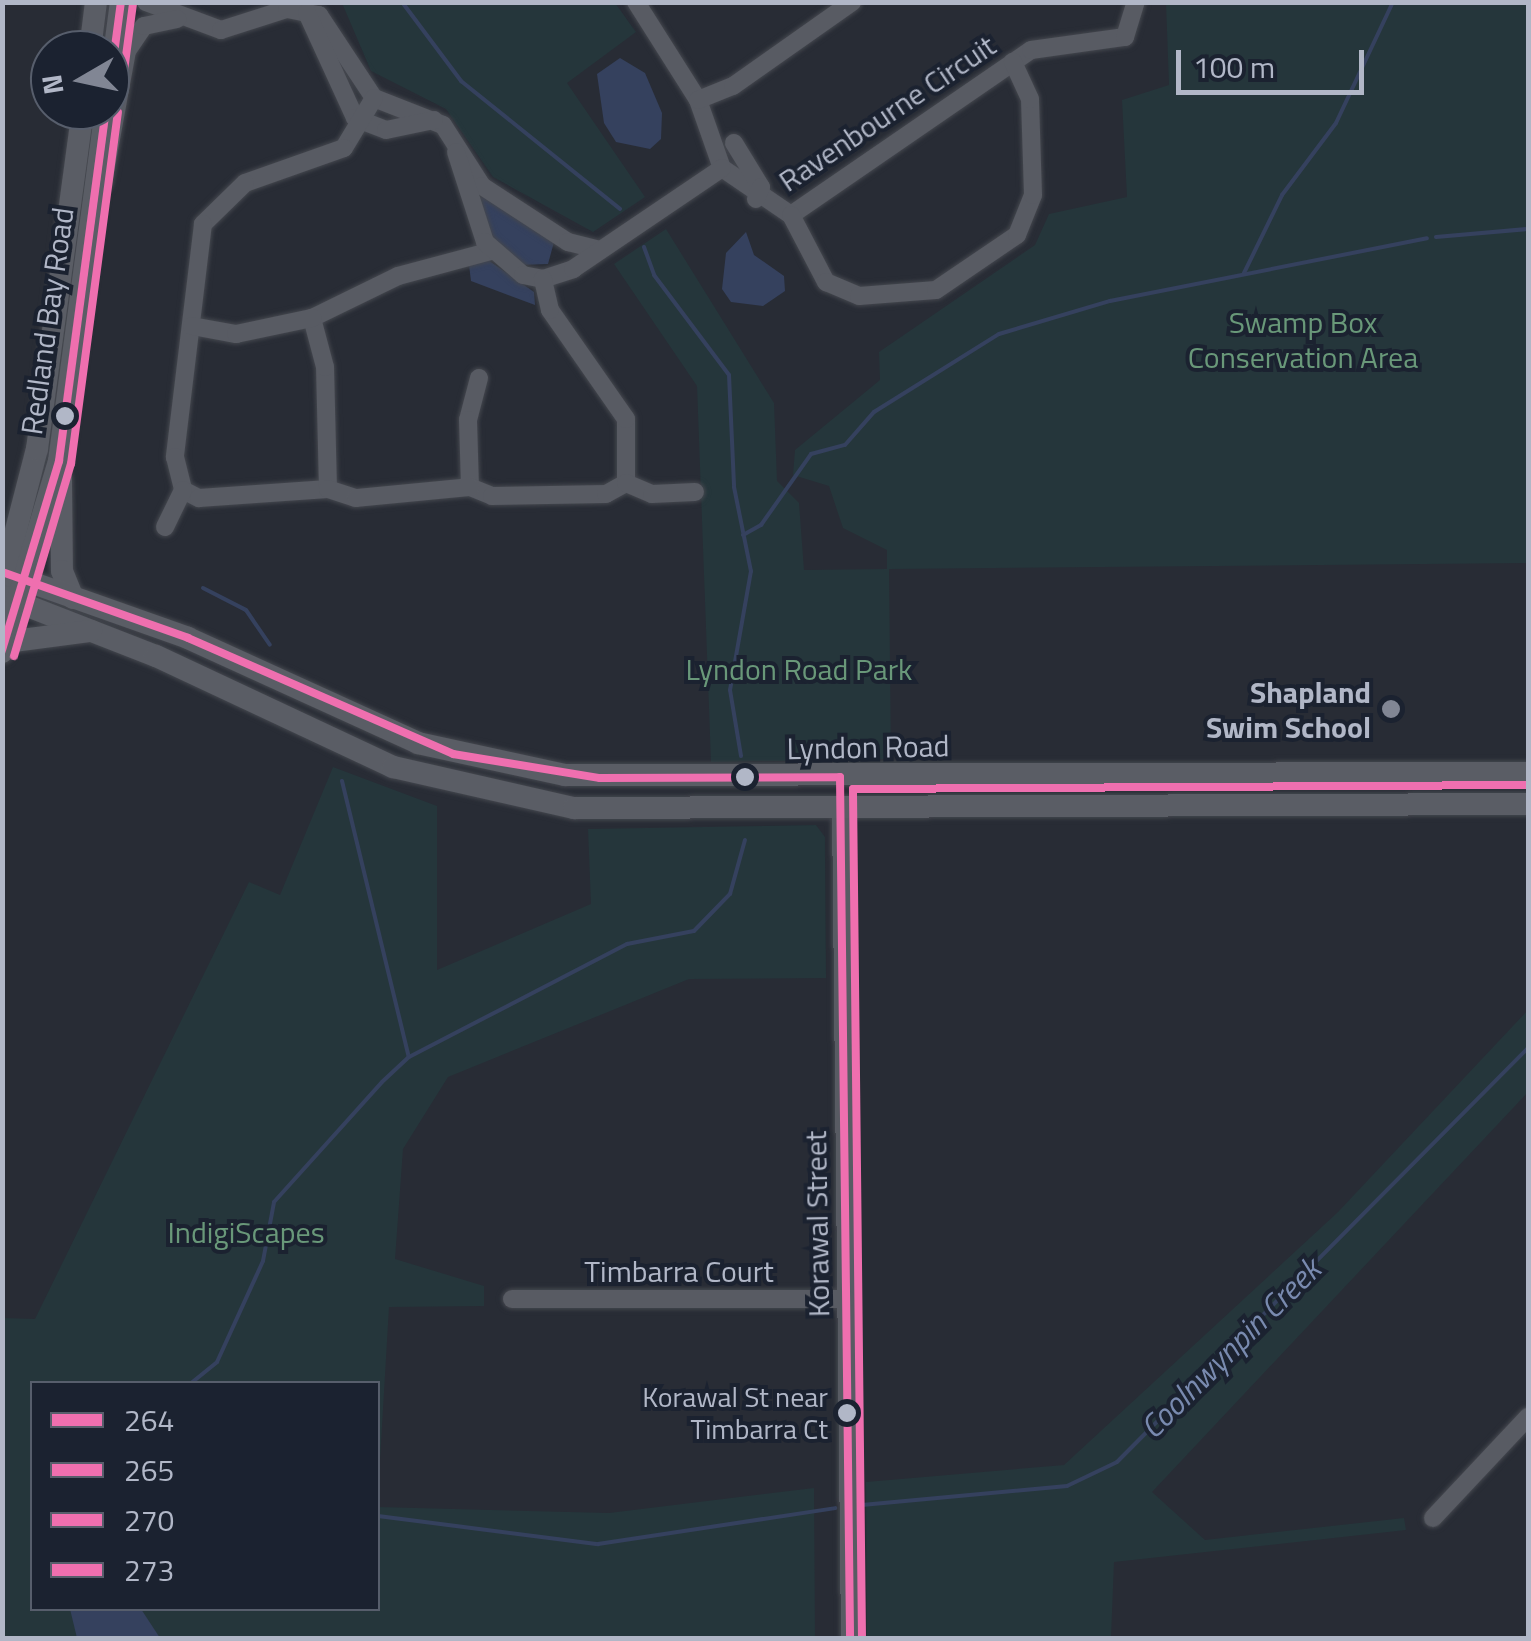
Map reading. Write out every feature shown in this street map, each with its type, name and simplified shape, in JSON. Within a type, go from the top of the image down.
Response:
[{"type":"main road","points":[[92,30],[96,2]]},
{"type":"main road","points":[[117,30],[121,2]]},
{"type":"main road","name":"Redland Bay Road","points":[[4,647],[11,529],[79,130]]},
{"type":"main road","name":"Redland Bay Road","points":[[10,584],[58,461],[103,130]]},
{"type":"main road","points":[[58,461],[62,571],[73,598]]},
{"type":"main road","name":"Lyndon Road","points":[[10,584],[73,598],[215,649],[390,732],[483,761],[600,778],[1528,773]]},
{"type":"main road","name":"Lyndon Road","points":[[10,584],[95,630],[343,746],[458,787],[606,810],[1528,804]]},
{"type":"main road","points":[[4,647],[95,630]]},
{"type":"main road","points":[[840,777],[841,808]]},
{"type":"street","points":[[146,2],[178,19],[222,30],[305,9],[327,21],[374,98],[436,120],[455,141],[482,186],[568,242],[597,249]]},
{"type":"street","name":"Ravenbourne Circuit","points":[[636,2],[698,100],[722,168],[756,199],[791,215],[1042,44],[1125,37],[1136,2]]},
{"type":"street","points":[[698,100],[733,86],[852,2]]},
{"type":"street","points":[[305,9],[364,124]]},
{"type":"street","points":[[92,210],[110,163],[127,50],[144,26],[178,19]]},
{"type":"street","points":[[791,215],[817,269],[847,294],[926,293],[1018,235],[1033,195],[1030,99],[1012,62]]},
{"type":"street","points":[[183,490],[174,469],[200,235],[217,203],[272,170],[344,148],[364,124],[374,98]]},
{"type":"street","points":[[364,124],[436,120]]},
{"type":"street","points":[[455,141],[479,232],[492,251],[543,279],[573,269],[597,249],[722,168]]},
{"type":"street","points":[[734,143],[761,187],[756,199]]},
{"type":"street","points":[[470,251],[479,232]]},
{"type":"street","points":[[568,242],[573,269]]},
{"type":"street","points":[[192,326],[236,334],[312,318],[470,251],[492,251]]},
{"type":"street","points":[[543,279],[550,310],[626,420],[626,483]]},
{"type":"street","points":[[312,318],[325,368],[328,489]]},
{"type":"street","points":[[470,488],[468,420],[479,378]]},
{"type":"street","points":[[183,490],[217,498],[328,489],[356,498],[470,488],[492,496],[606,494],[626,483]]},
{"type":"street","points":[[626,483],[652,494],[695,492]]},
{"type":"street","points":[[164,527],[183,490]]},
{"type":"street","name":"Korawal Street","points":[[841,808],[850,1638]]},
{"type":"street","name":"Timbarra Court","points":[[512,1299],[846,1299]]},
{"type":"street","points":[[1434,1518],[1528,1417]]},
{"type":"green space","points":[[342,3],[615,3],[636,32],[567,83],[645,197],[593,232],[493,177],[446,109],[371,71]]},
{"type":"green space","name":"Swamp Box Conservation Area","points":[[1166,3],[1528,3],[1528,563],[889,569],[891,759],[711,762],[697,386],[614,264],[666,229],[774,403],[777,481],[799,503],[804,570],[887,569],[887,550],[843,528],[829,486],[793,475],[795,450],[880,380],[879,352],[1035,245],[1049,214],[1127,197],[1122,100],[1169,85]]},
{"type":"green space","name":"IndigiScapes","points":[[333,767],[437,806],[437,970],[591,904],[588,829],[816,825],[825,837],[826,978],[689,979],[448,1077],[403,1149],[395,1259],[484,1286],[484,1306],[389,1307],[380,1460],[380,1381],[30,1381],[30,1611],[380,1611],[380,1507],[609,1513],[814,1488],[815,1638],[3,1638],[3,1318],[35,1319],[249,882],[280,895]]},
{"type":"green space","points":[[1528,1010],[1528,1092],[1152,1492],[1205,1540],[1404,1518],[1406,1530],[1114,1562],[1111,1638],[867,1638],[866,1482],[1064,1465],[1338,1212]]},
{"type":"water","points":[[620,58],[645,73],[662,113],[661,139],[650,149],[616,142],[604,123],[597,74]]},
{"type":"water","points":[[478,193],[554,242],[548,264],[521,265],[490,237]]},
{"type":"water","points":[[746,232],[754,255],[784,276],[785,291],[763,306],[731,302],[722,289],[726,253]]},
{"type":"water","points":[[488,260],[534,292],[535,305],[471,281],[469,265]]},
{"type":"water","points":[[70,1611],[142,1611],[160,1638],[77,1638]]},
{"type":"waterway","name":"Coolnwynpin Creek","points":[[402,2],[461,81],[620,209]]},
{"type":"waterway","points":[[1244,273],[1282,195],[1336,123],[1393,2]]},
{"type":"waterway","name":"Coolnwynpin Creek","points":[[1436,237],[1528,229]]},
{"type":"waterway","name":"Coolnwynpin Creek","points":[[743,535],[761,525],[811,454],[845,445],[874,412],[999,334],[1110,301],[1427,238]]},
{"type":"waterway","points":[[644,247],[654,275],[729,375],[734,487],[751,571],[730,690],[741,756]]},
{"type":"waterway","points":[[203,588],[246,610],[270,645]]},
{"type":"waterway","points":[[342,781],[409,1057]]},
{"type":"waterway","name":"Coolnwynpin Creek","points":[[194,1381],[217,1362],[263,1261],[274,1202],[382,1082],[409,1057],[627,944],[694,931],[730,894],[745,840]]},
{"type":"waterway","name":"Coolnwynpin Creek","points":[[862,1505],[1067,1486],[1117,1462],[1528,1048]]},
{"type":"waterway","name":"Coolnwynpin Creek","points":[[380,1516],[598,1544],[835,1508]]},
{"type":"transit line","name":"270","points":[[117,30],[121,2]]},
{"type":"transit line","name":"273","points":[[130,30],[133,4]]},
{"type":"transit line","name":"270","points":[[2,650],[59,461],[103,130]]},
{"type":"transit line","name":"273","points":[[14,656],[71,464],[116,130]]},
{"type":"transit line","name":"264","points":[[2,572],[188,638],[453,754],[600,778],[840,777],[850,1638]]},
{"type":"transit line","name":"265","points":[[862,1638],[853,789],[1528,785]]},
{"type":"place","name":"Shapland Swim School","points":[[1391,709]]},
{"type":"place","name":"Korawal St near Timbarra Ct","points":[[847,1413]]},
{"type":"park label","name":"Lyndon Road Park","points":[[799,669]]}]
